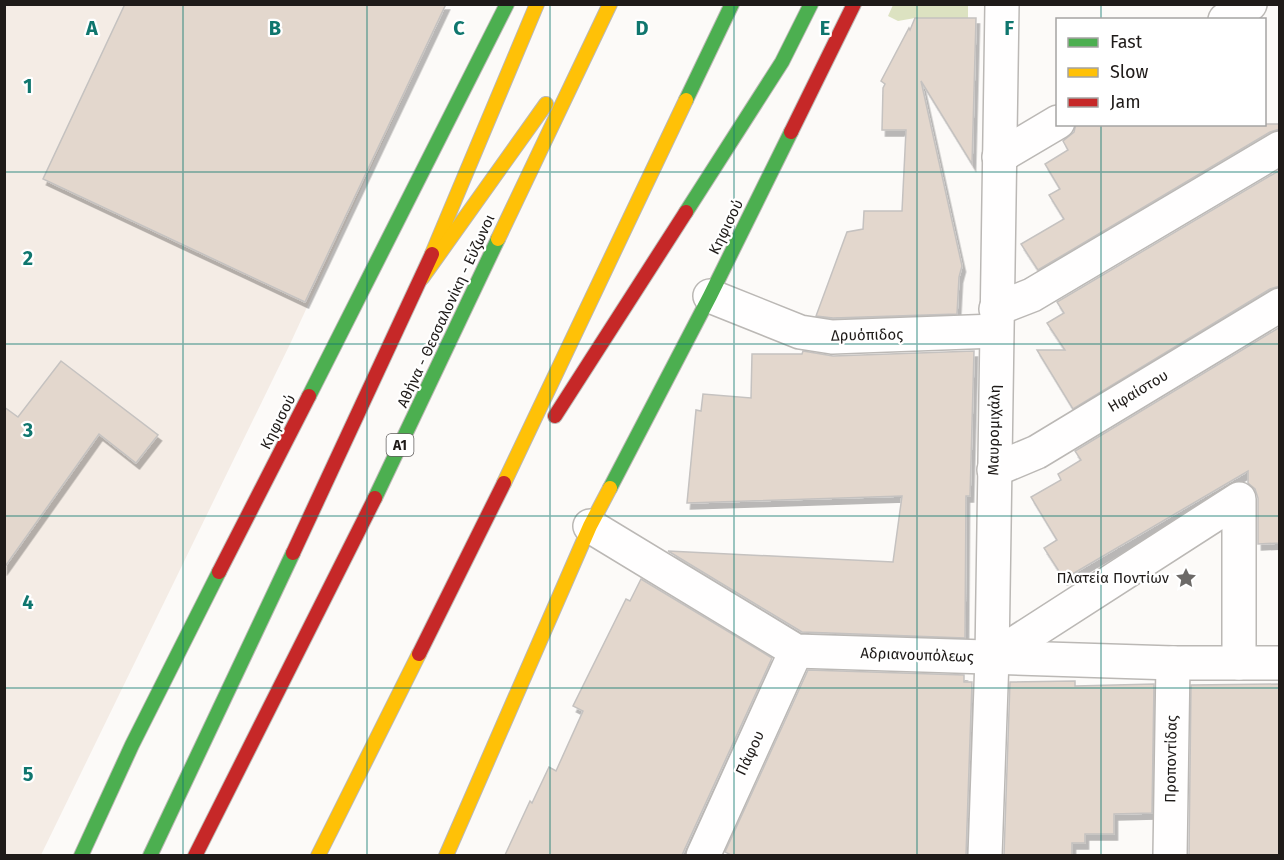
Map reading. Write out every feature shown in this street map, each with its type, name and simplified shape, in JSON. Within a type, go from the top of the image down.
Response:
[{"type":"main road","name":"Κηφισού","points":[[81,855],[132,745],[507,4]]},
{"type":"main road","points":[[150,855],[422,278],[537,4]]},
{"type":"main road","name":"Αθήνα - Θεσσαλονίκη - Εύζωνοι","points":[[195,855],[382,484],[610,4]]},
{"type":"main road","points":[[318,855],[478,537],[732,4]]},
{"type":"main road","points":[[549,425],[782,62],[811,4]]},
{"type":"main road","name":"Κηφισού","points":[[446,855],[590,526],[710,296],[854,4]]},
{"type":"main road","points":[[422,278],[597,32]]},
{"type":"main road","points":[[478,537],[537,446]]},
{"type":"street","name":"Μαυρομιχάλη","points":[[985,855],[992,658],[1002,4]]},
{"type":"street","points":[[1228,18],[1250,4]]},
{"type":"street","points":[[999,157],[1056,123]]},
{"type":"street","name":"Δρυόπιδος","points":[[710,296],[800,332],[832,337],[996,320],[1032,295],[1280,148]]},
{"type":"street","name":"Ηφαίστου","points":[[994,470],[1037,453],[1280,305]]},
{"type":"street","points":[[992,658],[1239,499],[1239,663]]},
{"type":"street","name":"Αδριανουπόλεως","points":[[590,526],[796,651],[1173,663],[1280,663]]},
{"type":"street","name":"Πάφου","points":[[703,855],[796,651]]},
{"type":"street","name":"Προποντίδας","points":[[1170,855],[1173,663]]},
{"type":"shaded area","points":[[5,5],[446,5],[291,342],[41,855],[5,856]]},
{"type":"green space","points":[[893,5],[968,5],[968,18],[915,18],[898,21],[888,16]]},
{"type":"building","points":[[125,4],[446,4],[305,302],[43,179]]},
{"type":"building","points":[[915,18],[976,18],[972,164],[921,81],[962,266],[959,277],[957,314],[833,318],[816,316],[847,232],[863,229],[864,211],[902,211],[906,130],[882,130],[885,84],[881,81]]},
{"type":"building","points":[[1266,124],[1280,124],[1280,129],[1270,132],[1038,270],[1021,244],[1064,219],[1049,195],[1060,189],[1045,164],[1068,150],[1063,141],[1074,132],[1076,126],[1266,126]]},
{"type":"building","points":[[1280,170],[1280,286],[1270,289],[1073,409],[1037,350],[1065,350],[1047,323],[1064,313],[1057,302]]},
{"type":"building","points":[[1280,327],[1280,543],[1258,544],[1258,498],[1255,489],[1248,483],[1248,471],[1064,579],[1044,548],[1057,540],[1031,497],[1061,480],[1058,474],[1081,460],[1075,451]]},
{"type":"building","points":[[803,351],[833,356],[974,351],[970,496],[966,496],[965,638],[802,632],[668,551],[893,562],[902,496],[687,503],[696,410],[701,411],[703,394],[751,398],[752,354],[802,354]]},
{"type":"building","points":[[61,361],[158,435],[136,463],[99,434],[4,568],[4,407],[18,417]]},
{"type":"building","points":[[641,579],[772,658],[682,855],[505,855],[549,767],[556,771],[583,711],[573,706],[626,599],[630,601]]},
{"type":"building","points":[[808,670],[964,675],[964,682],[972,682],[966,855],[731,855],[725,852]]},
{"type":"building","points":[[1075,681],[1075,686],[1154,684],[1152,813],[1114,814],[1114,834],[1085,834],[1085,843],[1072,843],[1072,855],[1004,855],[1010,682]]},
{"type":"building","points":[[1280,684],[1280,855],[1189,855],[1191,685]]},
{"type":"traffic: fast","points":[[309,396],[507,4]]},
{"type":"traffic: fast","points":[[686,100],[732,4]]},
{"type":"traffic: fast","points":[[686,212],[782,62],[811,4]]},
{"type":"traffic: fast","points":[[610,488],[710,296],[791,132]]},
{"type":"traffic: fast","points":[[375,498],[498,239]]},
{"type":"traffic: fast","points":[[150,856],[293,553]]},
{"type":"traffic: fast","points":[[81,856],[132,745],[219,572]]},
{"type":"traffic: slow","points":[[432,254],[537,4]]},
{"type":"traffic: slow","points":[[498,239],[610,4]]},
{"type":"traffic: slow","points":[[504,483],[686,100]]},
{"type":"traffic: slow","points":[[422,278],[546,104]]},
{"type":"traffic: slow","points":[[446,856],[590,526],[610,488]]},
{"type":"traffic: slow","points":[[318,856],[419,654]]},
{"type":"traffic: jam","points":[[791,132],[854,4]]},
{"type":"traffic: jam","points":[[555,416],[686,212]]},
{"type":"traffic: jam","points":[[293,553],[432,254]]},
{"type":"traffic: jam","points":[[219,572],[309,396]]},
{"type":"traffic: jam","points":[[419,654],[504,483]]},
{"type":"traffic: jam","points":[[195,856],[375,498]]},
{"type":"place","name":"Πλατεία Ποντίων","points":[[1186,578]]}]
